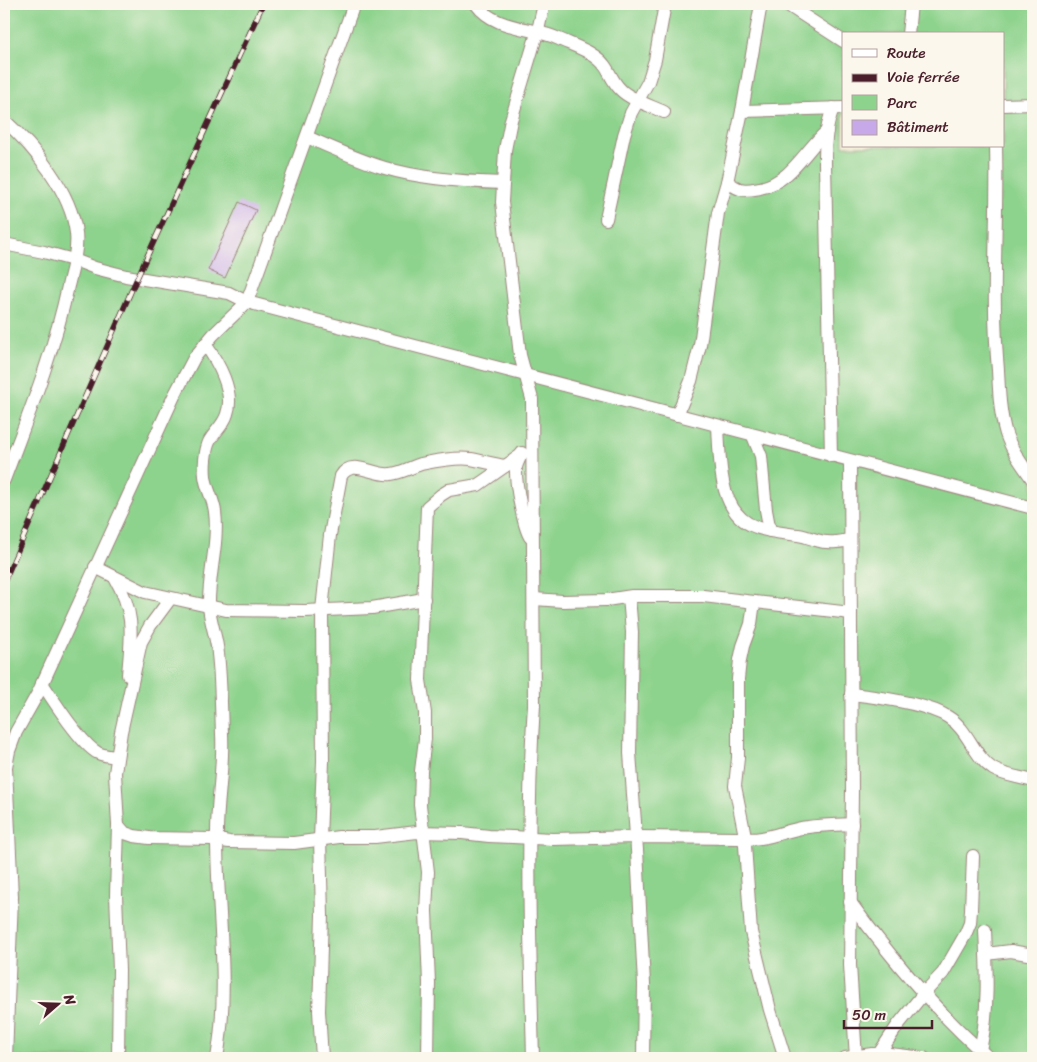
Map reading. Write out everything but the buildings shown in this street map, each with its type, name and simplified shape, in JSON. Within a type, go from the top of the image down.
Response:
[{"type":"street","points":[[6,1058],[12,897],[6,767],[9,751],[16,732],[42,683],[174,396],[194,358],[205,344],[247,302],[354,4]]},
{"type":"street","points":[[476,4],[485,14],[496,21],[560,39],[599,59],[620,90],[664,112]]},
{"type":"street","points":[[533,1058],[529,838],[530,756],[534,705],[532,399],[520,354],[502,202],[505,150],[511,120],[538,32],[544,4]]},
{"type":"street","points":[[606,219],[630,113],[648,82],[655,60],[665,4]]},
{"type":"street","points":[[677,415],[691,381],[700,345],[718,213],[727,182],[742,111],[761,4]]},
{"type":"street","points":[[786,4],[842,40]]},
{"type":"street","points":[[908,32],[910,4]]},
{"type":"street","points":[[1004,105],[1033,104]]},
{"type":"street","points":[[727,182],[741,190],[752,190],[774,184],[783,179],[810,147],[827,131],[838,108],[742,111]]},
{"type":"street","points":[[4,120],[31,148],[52,176],[65,198],[76,234],[74,260],[53,348],[4,480]]},
{"type":"street","points":[[827,131],[825,163],[830,456]]},
{"type":"street","points":[[306,137],[385,168],[442,178],[503,183]]},
{"type":"street","points":[[996,148],[997,206],[994,328],[1001,413],[1013,449],[1033,480]]},
{"type":"street","points":[[4,244],[74,260],[95,268],[134,277],[210,288],[229,293],[247,302],[1033,508]]},
{"type":"street","points":[[205,344],[212,353],[224,378],[230,404],[227,415],[209,442],[206,453],[205,476],[215,510],[216,526],[209,587],[209,608],[218,654],[222,735],[221,776],[216,810],[216,840],[223,968],[223,1006],[217,1058]]},
{"type":"street","points":[[718,426],[722,474],[730,506],[744,522],[770,531],[804,536],[827,542],[850,540]]},
{"type":"street","points":[[753,436],[761,456],[770,531]]},
{"type":"street","points":[[532,441],[521,455],[516,467],[521,506],[527,532],[533,543]]},
{"type":"street","points":[[428,1058],[429,983],[426,912],[428,872],[420,805],[425,714],[420,680],[428,506],[441,494],[457,488],[478,485],[521,455]]},
{"type":"street","points":[[322,1058],[318,1011],[322,914],[320,840],[324,761],[322,610],[331,526],[337,491],[344,472],[355,467],[381,474],[392,474],[437,461],[468,459],[505,466]]},
{"type":"street","points":[[850,461],[852,694],[850,965],[852,1058],[877,1056],[924,1058]]},
{"type":"street","points":[[96,567],[145,592],[209,608],[234,611],[372,608],[424,599]]},
{"type":"street","points":[[116,578],[128,605],[131,622],[129,698]]},
{"type":"street","points":[[534,599],[562,601],[606,600],[628,597],[702,596],[851,613]]},
{"type":"street","points":[[628,597],[632,632],[630,753],[644,984],[643,1058]]},
{"type":"street","points":[[118,1058],[119,970],[116,895],[118,825],[115,773],[141,642],[170,599]]},
{"type":"street","points":[[754,602],[751,624],[743,646],[738,679],[738,758],[735,786],[745,839],[751,932],[770,1010],[785,1058]]},
{"type":"street","points":[[42,683],[59,709],[97,753],[117,757]]},
{"type":"street","points":[[852,694],[884,698],[935,711],[948,717],[965,733],[977,753],[994,769],[1033,781]]},
{"type":"street","points":[[118,825],[125,833],[134,836],[229,842],[294,843],[339,837],[375,837],[423,832],[529,838],[636,837],[760,840],[809,826],[852,824]]},
{"type":"street","points":[[877,1056],[924,993],[943,973],[961,943],[970,923],[973,856]]},
{"type":"street","points":[[850,902],[875,937],[924,993],[985,1054]]},
{"type":"street","points":[[985,930],[987,993],[985,1054]]},
{"type":"street","points":[[986,954],[1011,951],[1033,955]]},
{"type":"green space","points":[[4,4],[1033,4],[1033,1058],[4,1058]]},
{"type":"railway","points":[[4,582],[133,287],[263,4]]}]
